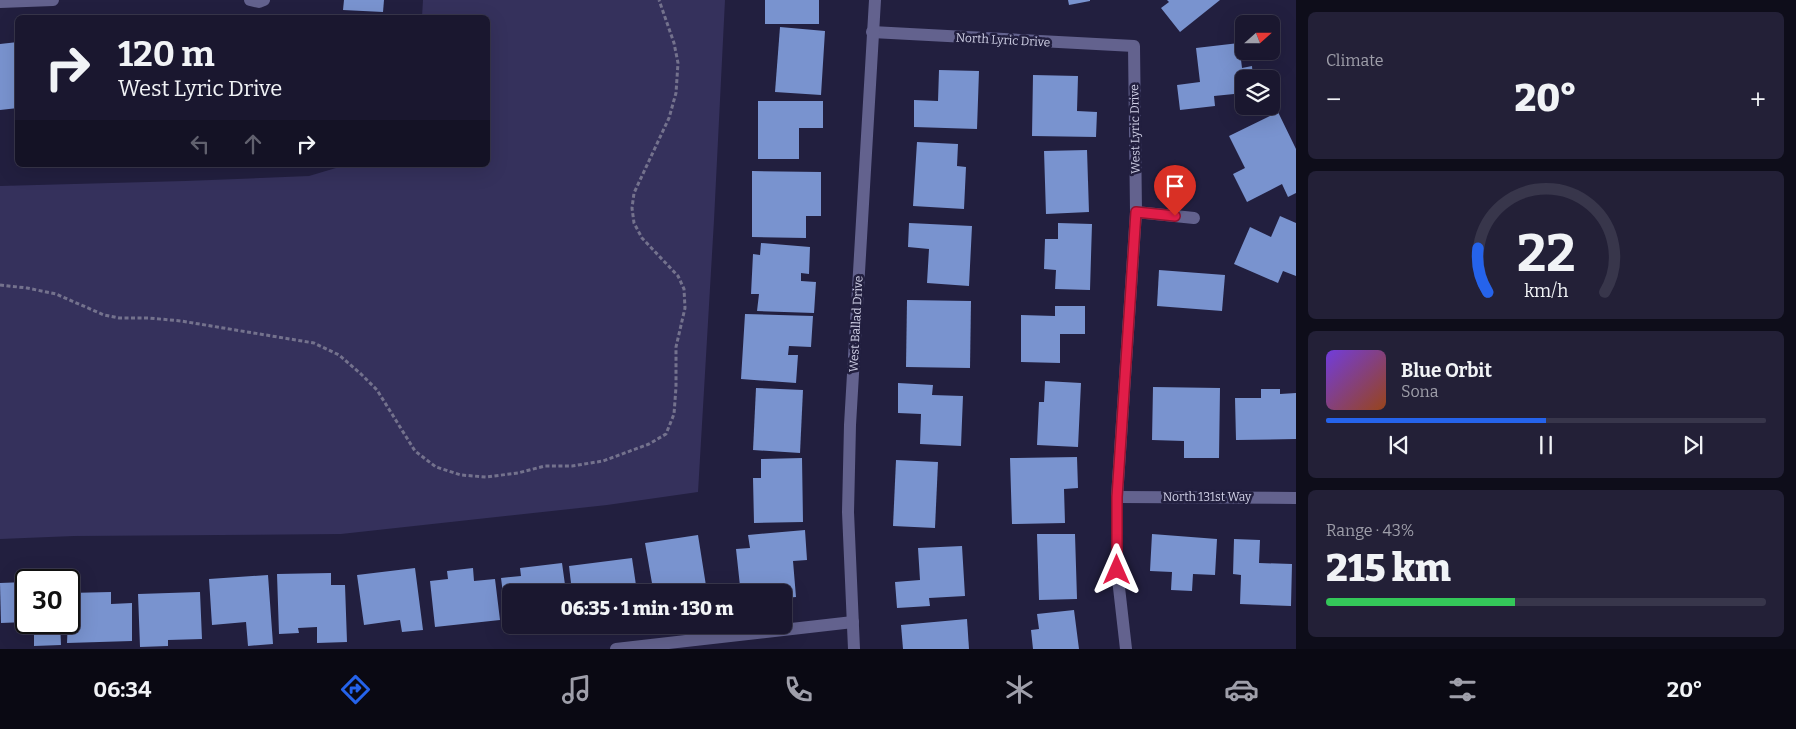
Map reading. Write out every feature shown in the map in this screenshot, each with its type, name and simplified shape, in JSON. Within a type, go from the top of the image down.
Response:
[{"type":"street","points":[[0,2],[53,0]]},
{"type":"street","points":[[250,0],[260,2],[264,0]]},
{"type":"street","name":"West Ballad Drive","points":[[854,649],[848,512],[850,425],[875,0]]},
{"type":"street","name":"North Lyric Drive","points":[[872,32],[1134,46]]},
{"type":"street","name":"West Lyric Drive","points":[[1126,649],[1117,570],[1117,497],[1136,212],[1134,46]]},
{"type":"street","points":[[1136,212],[1194,218]]},
{"type":"street","name":"North 131st Way","points":[[1117,497],[1296,498]]},
{"type":"street","points":[[616,649],[853,622]]},
{"type":"path","points":[[0,285],[56,294],[104,315],[119,318],[181,321],[314,343],[338,355],[372,384],[415,451],[436,467],[461,475],[486,477],[518,473],[545,466],[572,466],[603,461],[649,444],[666,434],[674,414],[676,348],[685,308],[684,289],[678,276],[642,238],[634,223],[632,208],[634,193],[669,118],[676,93],[678,63],[674,43],[659,0]]},
{"type":"shaded area","points":[[423,0],[725,0],[698,492],[607,505],[341,534],[74,536],[0,539],[0,186],[309,176],[339,167],[490,167],[490,15],[422,15]]},
{"type":"building","points":[[344,0],[384,0],[383,12],[343,10]]},
{"type":"building","points":[[765,0],[819,0],[819,24],[765,24]]},
{"type":"building","points":[[1068,0],[1090,0],[1090,1],[1069,5]]},
{"type":"building","points":[[1167,0],[1220,0],[1180,32],[1161,8],[1169,2]]},
{"type":"building","points":[[780,27],[825,31],[821,95],[775,92]]},
{"type":"building","points":[[15,42],[15,108],[0,110],[0,44]]},
{"type":"building","points":[[1235,43],[1235,60],[1241,60],[1242,68],[1252,66],[1252,70],[1235,70],[1235,94],[1214,96],[1215,106],[1180,110],[1177,85],[1200,82],[1196,48]]},
{"type":"building","points":[[939,70],[979,71],[977,129],[914,127],[914,100],[938,101]]},
{"type":"building","points":[[1033,75],[1078,76],[1077,111],[1097,112],[1096,137],[1032,136]]},
{"type":"building","points":[[758,101],[823,101],[823,128],[799,128],[799,159],[758,159]]},
{"type":"building","points":[[1272,115],[1279,115],[1296,149],[1296,193],[1288,197],[1282,184],[1247,202],[1233,174],[1245,168],[1229,136]]},
{"type":"building","points":[[917,142],[958,144],[957,166],[966,167],[964,209],[913,206]]},
{"type":"building","points":[[1087,150],[1089,212],[1046,214],[1044,151]]},
{"type":"building","points":[[752,171],[821,172],[821,216],[806,216],[806,238],[752,237]]},
{"type":"building","points":[[1280,216],[1296,223],[1296,276],[1283,271],[1278,283],[1234,264],[1250,227],[1271,237]]},
{"type":"building","points":[[909,223],[972,226],[969,286],[927,283],[929,249],[908,247]]},
{"type":"building","points":[[1058,223],[1092,224],[1090,290],[1055,289],[1056,270],[1044,269],[1045,239],[1058,239]]},
{"type":"building","points":[[761,243],[810,247],[809,274],[801,273],[801,281],[816,282],[814,313],[757,311],[759,294],[751,294],[753,254],[760,255]]},
{"type":"building","points":[[1159,270],[1225,275],[1222,311],[1157,306]]},
{"type":"building","points":[[907,300],[971,301],[970,368],[906,367]]},
{"type":"building","points":[[1055,306],[1085,306],[1085,334],[1060,334],[1060,363],[1021,362],[1021,315],[1055,316]]},
{"type":"building","points":[[745,314],[813,316],[811,347],[789,346],[788,355],[798,355],[796,383],[741,379]]},
{"type":"building","points":[[1045,381],[1081,383],[1078,447],[1037,445],[1039,402],[1044,402]]},
{"type":"building","points":[[898,383],[933,385],[932,395],[963,396],[961,446],[920,444],[921,414],[898,413]]},
{"type":"building","points":[[1153,387],[1220,388],[1219,458],[1184,458],[1184,441],[1152,440]]},
{"type":"building","points":[[756,388],[803,390],[800,453],[753,450]]},
{"type":"building","points":[[1261,389],[1280,389],[1280,394],[1296,393],[1296,439],[1236,440],[1235,398],[1261,398]]},
{"type":"building","points":[[1077,457],[1078,488],[1064,489],[1065,523],[1012,524],[1010,458]]},
{"type":"building","points":[[802,458],[803,522],[754,523],[753,478],[761,478],[761,459]]},
{"type":"building","points":[[896,460],[938,462],[935,528],[893,526]]},
{"type":"building","points":[[805,530],[807,560],[793,561],[796,597],[792,597],[792,584],[740,584],[736,549],[750,548],[748,535]]},
{"type":"building","points":[[1037,534],[1075,534],[1077,599],[1039,600]]},
{"type":"building","points":[[1152,534],[1217,539],[1215,575],[1193,574],[1192,591],[1171,590],[1172,572],[1150,571]]},
{"type":"building","points":[[698,535],[706,584],[652,584],[645,543]]},
{"type":"building","points":[[1234,539],[1260,540],[1259,563],[1292,564],[1291,606],[1240,604],[1241,575],[1233,574]]},
{"type":"building","points":[[962,546],[965,596],[929,598],[930,606],[897,608],[895,582],[920,580],[918,548]]},
{"type":"building","points":[[632,558],[636,584],[571,584],[569,566]]},
{"type":"building","points":[[562,563],[565,584],[502,584],[502,586],[501,578],[521,576],[520,568]]},
{"type":"building","points":[[415,568],[423,630],[402,632],[400,620],[364,625],[357,575]]},
{"type":"building","points":[[473,568],[474,581],[495,579],[500,620],[435,627],[430,581],[448,579],[447,571]]},
{"type":"building","points":[[331,573],[331,585],[345,585],[347,642],[317,643],[317,627],[298,628],[299,633],[279,634],[277,574]]},
{"type":"building","points":[[268,575],[273,644],[248,646],[246,622],[212,625],[209,579]]},
{"type":"building","points":[[15,582],[15,622],[1,623],[0,583]]},
{"type":"building","points":[[111,592],[111,604],[132,603],[132,641],[67,643],[67,634],[80,634],[80,593]]},
{"type":"building","points":[[200,592],[202,639],[168,640],[168,646],[140,647],[138,594]]},
{"type":"building","points":[[1074,610],[1079,649],[1033,649],[1031,630],[1039,629],[1037,614]]},
{"type":"building","points":[[967,619],[969,649],[903,649],[901,625]]},
{"type":"building","points":[[34,634],[61,634],[61,645],[34,646]]},
{"type":"route","points":[[1117,570],[1117,497],[1136,212],[1175,216]]}]
